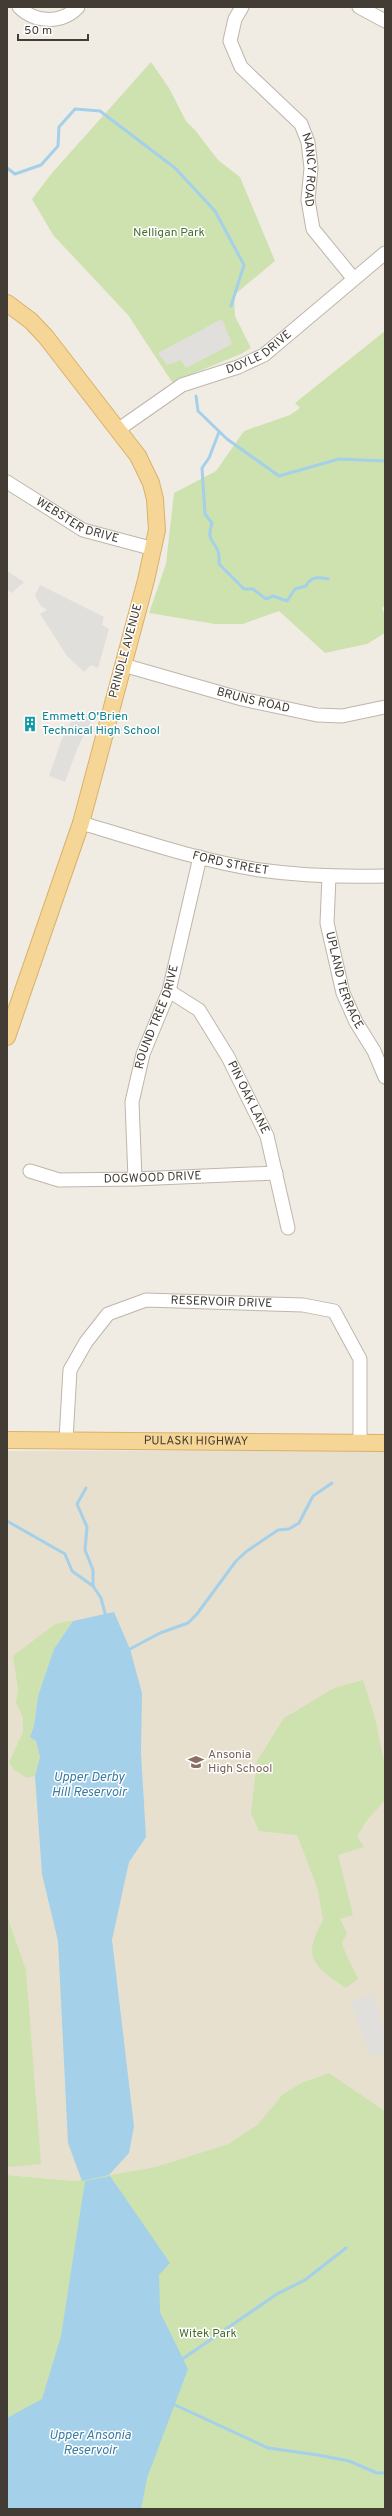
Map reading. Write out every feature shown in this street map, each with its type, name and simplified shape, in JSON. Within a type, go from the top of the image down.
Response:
[{"type":"main road","name":"PRINDLE AVENUE","points":[[7,303],[31,321],[46,337],[119,429],[138,456],[151,483],[156,512],[154,549],[81,823],[7,1034]]},
{"type":"main road","name":"PULASKI HIGHWAY","points":[[7,1440],[66,1439],[385,1443]]},
{"type":"street","points":[[19,7],[26,14],[46,21],[74,12],[78,7]]},
{"type":"street","name":"NANCY ROAD","points":[[242,7],[235,19],[230,41],[241,67],[300,124],[308,142],[310,155],[311,168],[308,200],[313,229],[354,278]]},
{"type":"street","points":[[359,7],[385,21]]},
{"type":"street","name":"DOYLE DRIVE","points":[[119,429],[182,385],[238,367],[264,355],[385,253]]},
{"type":"street","name":"WEBSTER DRIVE","points":[[7,482],[83,530],[154,549]]},
{"type":"street","name":"BRUNS ROAD","points":[[123,665],[242,699],[317,715],[342,716],[385,707]]},
{"type":"street","name":"FORD STREET","points":[[81,823],[200,857],[260,870],[330,876],[385,876]]},
{"type":"street","name":"ROUND TREE DRIVE","points":[[135,1180],[132,1102],[143,1054],[169,991],[200,857]]},
{"type":"street","name":"UPLAND TERRACE","points":[[330,876],[327,923],[341,986],[356,1022],[380,1049],[385,1077]]},
{"type":"street","name":"PIN OAK LANE","points":[[169,991],[199,1010],[228,1057],[267,1136],[288,1228]]},
{"type":"street","name":"DOGWOOD DRIVE","points":[[30,1171],[59,1180],[135,1180],[276,1173]]},
{"type":"street","name":"RESERVOIR DRIVE","points":[[66,1439],[70,1370],[86,1342],[108,1314],[146,1300],[303,1305],[334,1311],[360,1359],[360,1443]]},
{"type":"shaded area","points":[[222,319],[232,344],[186,368],[181,360],[167,365],[158,353]]},
{"type":"shaded area","points":[[7,571],[24,582],[12,593],[7,590]]},
{"type":"shaded area","points":[[40,585],[104,617],[102,625],[109,629],[98,668],[91,665],[84,672],[67,656],[40,614],[47,610],[40,605],[35,595]]},
{"type":"shaded area","points":[[78,709],[93,718],[78,747],[65,782],[49,776],[61,741]]},
{"type":"shaded area","name":"Ansonia High School","points":[[385,1450],[385,2111],[329,2073],[301,2083],[282,2095],[258,2124],[228,2144],[155,2167],[75,2181],[7,2175],[7,1451]]},
{"type":"shaded area","points":[[373,1994],[385,2034],[385,2052],[371,2057],[350,2001]]},
{"type":"green space","name":"Nelligan Park","points":[[151,62],[169,88],[186,121],[195,130],[218,160],[240,177],[275,261],[234,295],[235,316],[251,348],[241,354],[172,382],[128,315],[53,235],[32,199],[52,173]]},
{"type":"green space","points":[[385,331],[385,605],[382,608],[385,616],[385,633],[367,644],[325,653],[279,611],[243,624],[215,624],[149,613],[166,564],[174,493],[216,471],[244,431],[290,415],[300,408],[295,403]]},
{"type":"green space","points":[[73,1621],[54,1649],[38,1696],[34,1726],[30,1737],[36,1741],[40,1757],[35,1776],[27,1778],[13,1769],[9,1762],[23,1732],[23,1718],[16,1703],[18,1689],[13,1656],[55,1624]]},
{"type":"green space","points":[[363,1680],[375,1718],[385,1767],[385,1800],[368,1819],[357,1836],[364,1847],[338,1855],[353,1915],[340,1919],[347,1933],[342,1943],[345,1953],[358,1979],[346,1988],[325,1973],[314,1959],[312,1952],[313,1943],[323,1920],[318,1890],[297,1835],[259,1831],[251,1813],[257,1761],[284,1718],[334,1688]]},
{"type":"green space","points":[[7,1916],[26,1970],[41,2164],[7,2167]]},
{"type":"green space","name":"Witek Park","points":[[329,2073],[385,2111],[385,2509],[7,2509],[7,2175],[75,2181],[155,2167],[228,2144],[258,2124],[282,2095],[301,2083]]},
{"type":"water","name":"Upper Derby Hill Reservoir","points":[[114,1612],[130,1649],[142,1693],[141,1753],[146,1837],[129,1862],[112,1940],[134,2126],[129,2153],[109,2175],[82,2181],[68,2143],[58,1941],[42,1874],[35,1776],[40,1757],[36,1741],[30,1737],[34,1726],[38,1696],[54,1649],[73,1621]]},
{"type":"water","name":"Upper Ansonia Reservoir","points":[[110,2176],[170,2263],[159,2275],[160,2312],[188,2369],[147,2478],[141,2509],[7,2509],[7,2418],[42,2399],[61,2336],[85,2181]]},
{"type":"waterway","points":[[7,168],[15,174],[41,165],[58,146],[59,127],[75,109],[100,111],[175,168],[215,211],[244,265],[231,306]]},
{"type":"waterway","points":[[196,396],[198,411],[227,439],[279,476],[339,459],[385,461]]},
{"type":"waterway","points":[[219,432],[209,458],[202,468],[205,514],[212,523],[210,536],[218,550],[219,564],[244,589],[253,589],[266,599],[273,596],[287,601],[295,589],[306,586],[310,580],[318,578],[328,579]]},
{"type":"waterway","points":[[129,1652],[130,1649],[160,1633],[188,1623],[197,1614],[236,1561],[247,1551],[278,1530],[289,1529],[299,1523],[313,1496],[332,1483]]},
{"type":"waterway","points":[[86,1488],[77,1504],[87,1527],[85,1550],[93,1570],[93,1586],[101,1598],[106,1617]]},
{"type":"waterway","points":[[7,1521],[65,1554],[72,1571],[93,1586]]},
{"type":"waterway","points":[[181,2360],[277,2294],[305,2280],[346,2248]]},
{"type":"waterway","points":[[173,2404],[268,2448],[349,2461],[377,2473],[385,2473]]},
{"type":"place","name":"Emmett O'Brien Technical High School","points":[[30,724]]},
{"type":"place","name":"Ansonia High School","points":[[196,1762]]}]
